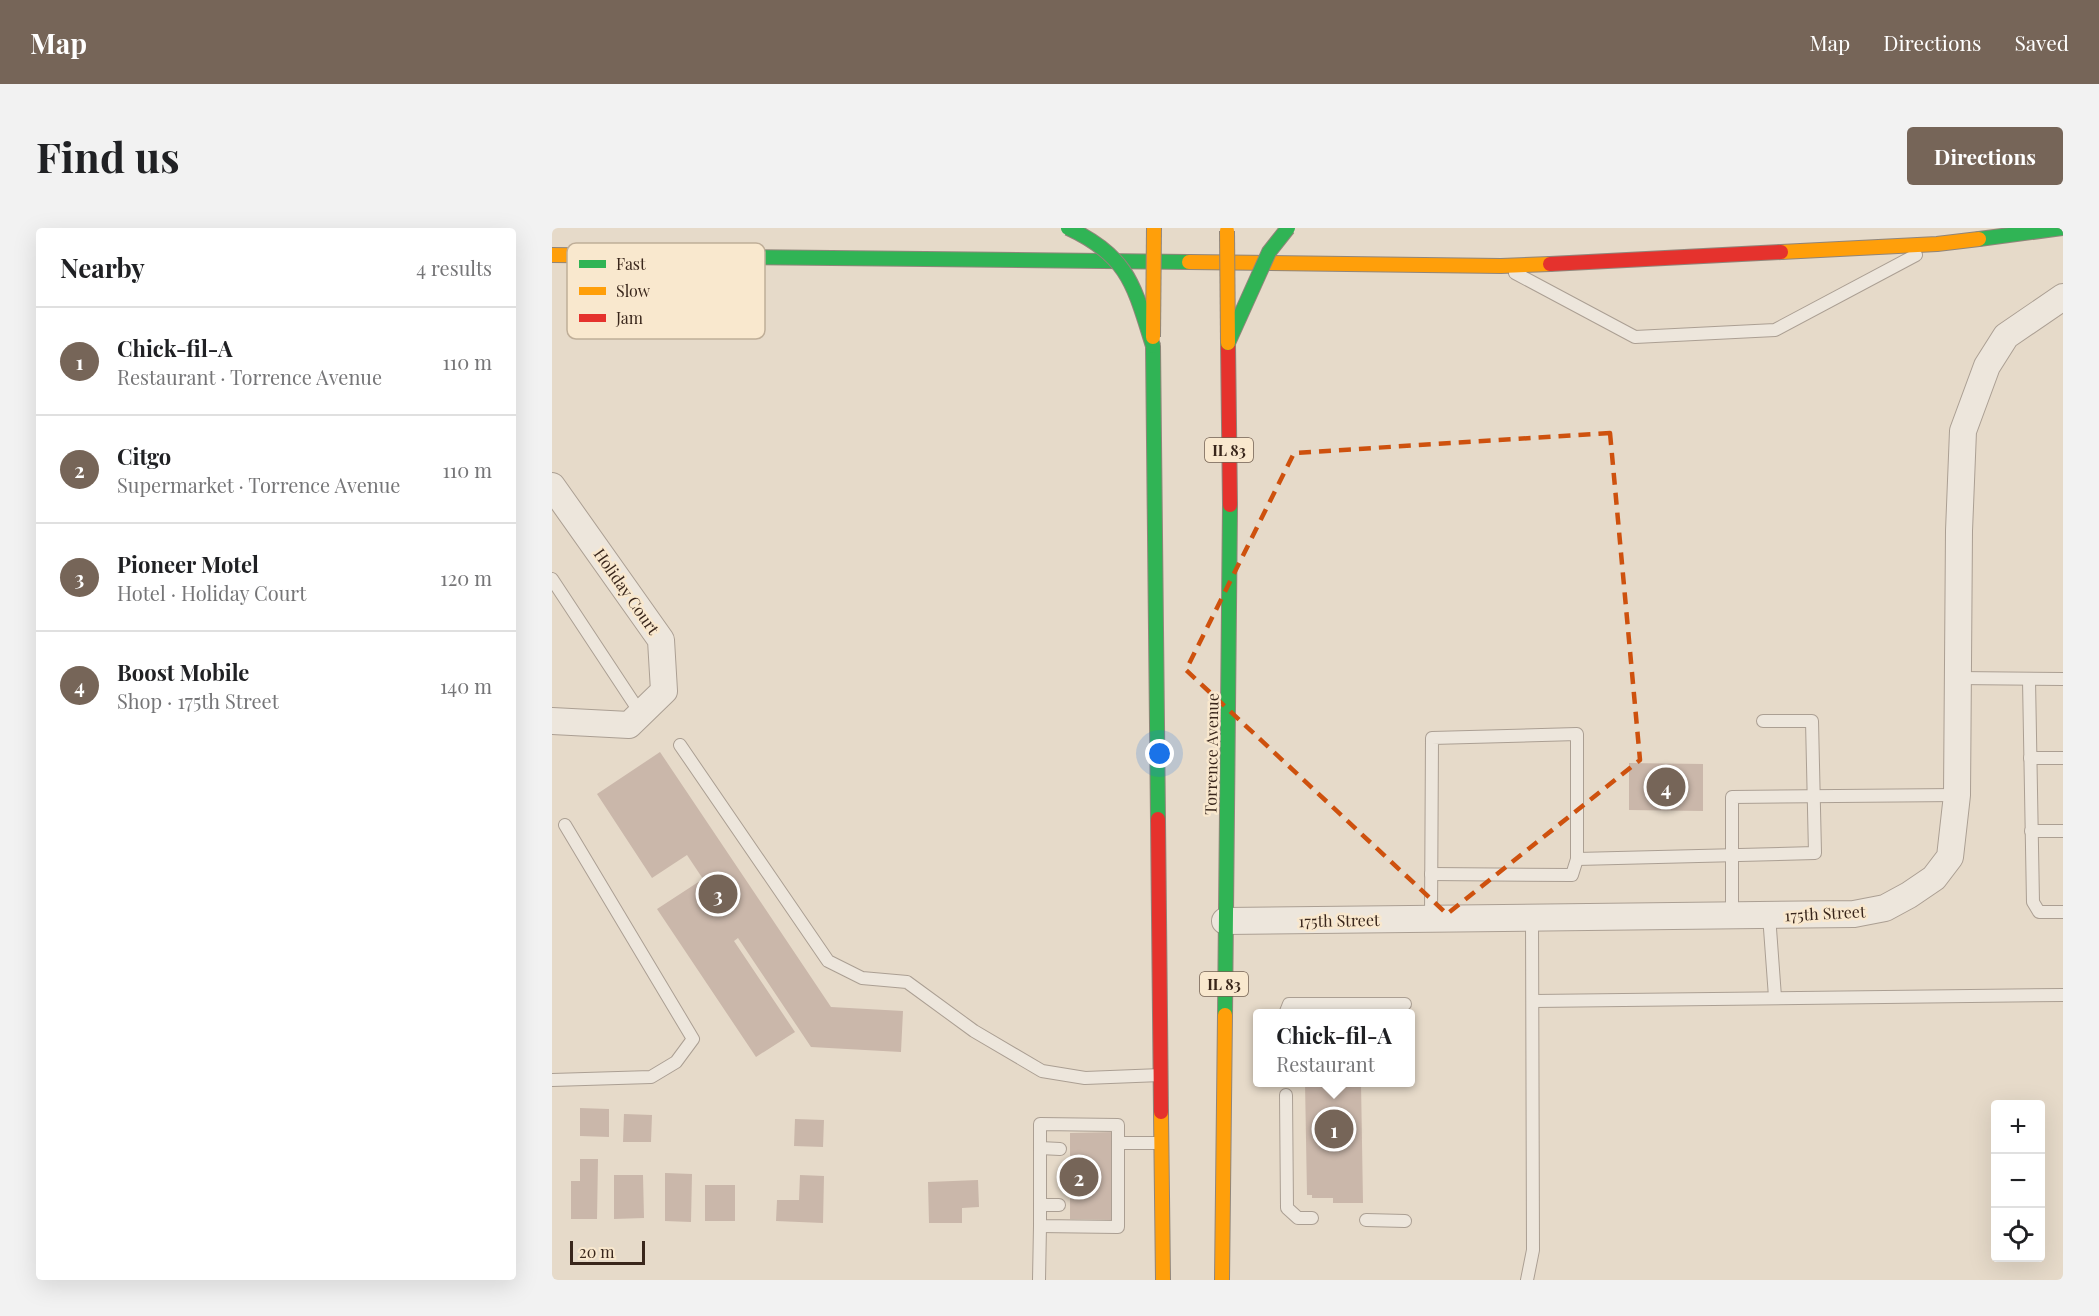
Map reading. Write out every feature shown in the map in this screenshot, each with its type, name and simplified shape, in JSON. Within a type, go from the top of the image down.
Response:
[{"type":"main road","points":[[1068,228],[1099,242],[1114,254],[1134,288],[1153,346]]},
{"type":"main road","points":[[1228,343],[1269,252],[1288,228]]},
{"type":"main road","points":[[765,257],[1501,266],[1937,244],[2063,228]]},
{"type":"main road","points":[[1154,229],[1153,346],[1163,1280]]},
{"type":"main road","name":"Torrence Avenue","points":[[1222,1280],[1231,557],[1227,229]]},
{"type":"main road","points":[[552,255],[567,255]]},
{"type":"street","name":"175th Street","points":[[1225,921],[1854,914],[1886,908],[1934,878],[1950,857],[1957,795],[1957,678],[1964,431],[1987,366],[2006,336],[2063,297]]},
{"type":"street","name":"Holiday Court","points":[[552,486],[661,640],[664,691],[630,725],[552,721]]},
{"type":"lane","points":[[1501,266],[1635,338],[1775,330],[1937,244]]},
{"type":"lane","points":[[552,579],[641,714]]},
{"type":"lane","points":[[1957,678],[2063,679]]},
{"type":"lane","points":[[2029,680],[2033,902],[2039,912],[2063,912]]},
{"type":"lane","points":[[1577,859],[1815,853],[1812,722],[1763,722]]},
{"type":"lane","points":[[1431,874],[1572,875],[1577,859],[1577,734],[1432,738],[1431,874],[1431,919]]},
{"type":"lane","points":[[680,745],[828,961],[862,978],[906,982],[974,1031],[1042,1071],[1085,1078],[1162,1075]]},
{"type":"lane","points":[[2030,758],[2063,758]]},
{"type":"lane","points":[[1732,915],[1734,855],[1732,796],[1957,795]]},
{"type":"lane","points":[[552,1080],[651,1077],[676,1062],[693,1039],[565,825]]},
{"type":"lane","points":[[2031,831],[2063,831]]},
{"type":"lane","points":[[1769,915],[1775,997]]},
{"type":"lane","points":[[1527,1280],[1533,1250],[1532,918]]},
{"type":"lane","points":[[1534,1001],[2063,995]]},
{"type":"lane","points":[[1287,1009],[1289,1004],[1405,1004]]},
{"type":"lane","points":[[1286,1095],[1287,1208],[1298,1218],[1312,1218]]},
{"type":"lane","points":[[1039,1280],[1040,1124],[1118,1125],[1115,1148],[1114,1205],[1118,1227],[1040,1226]]},
{"type":"lane","points":[[1115,1148],[1162,1143]]},
{"type":"lane","points":[[1040,1148],[1060,1149]]},
{"type":"lane","points":[[1040,1205],[1059,1205]]},
{"type":"lane","points":[[1366,1220],[1405,1221]]},
{"type":"highlighted area","points":[[1610,433],[1640,760],[1447,914],[1186,670],[1294,453]]},
{"type":"building","points":[[660,752],[831,1007],[903,1011],[901,1052],[811,1047],[738,938],[734,941],[795,1032],[756,1057],[657,909],[703,879],[687,855],[652,878],[597,794]]},
{"type":"building","points":[[1629,763],[1703,764],[1703,811],[1629,810]]},
{"type":"building","points":[[1305,1087],[1361,1087],[1363,1203],[1333,1203],[1333,1198],[1312,1198],[1312,1195],[1307,1195]]},
{"type":"building","points":[[580,1108],[609,1109],[609,1137],[580,1136]]},
{"type":"building","points":[[624,1114],[652,1115],[651,1142],[623,1142]]},
{"type":"building","points":[[795,1119],[824,1120],[823,1147],[794,1146]]},
{"type":"building","points":[[1115,1132],[1115,1220],[1070,1219],[1070,1133]]},
{"type":"building","points":[[580,1159],[598,1159],[597,1219],[571,1219],[571,1181],[580,1181]]},
{"type":"building","points":[[665,1173],[692,1174],[691,1222],[665,1221]]},
{"type":"building","points":[[614,1175],[643,1175],[644,1218],[614,1219]]},
{"type":"building","points":[[800,1175],[824,1176],[823,1223],[776,1221],[777,1200],[799,1200]]},
{"type":"building","points":[[978,1180],[979,1207],[962,1208],[962,1223],[929,1223],[928,1182]]},
{"type":"building","points":[[705,1185],[735,1185],[735,1221],[705,1221]]},
{"type":"traffic: fast","points":[[1068,228],[1104,250],[1117,262],[1134,290],[1153,346]]},
{"type":"traffic: fast","points":[[1228,343],[1269,252],[1288,228]]},
{"type":"traffic: fast","points":[[1979,239],[2063,228]]},
{"type":"traffic: fast","points":[[765,257],[1189,262]]},
{"type":"traffic: fast","points":[[1153,346],[1158,819]]},
{"type":"traffic: fast","points":[[1225,1015],[1230,505]]},
{"type":"traffic: slow","points":[[1153,337],[1154,228]]},
{"type":"traffic: slow","points":[[1227,231],[1228,343]]},
{"type":"traffic: slow","points":[[1781,252],[1937,244],[1979,239]]},
{"type":"traffic: slow","points":[[552,255],[567,255]]},
{"type":"traffic: slow","points":[[1189,262],[1501,266],[1550,264]]},
{"type":"traffic: slow","points":[[1222,1280],[1225,1015]]},
{"type":"traffic: slow","points":[[1161,1112],[1163,1280]]},
{"type":"traffic: jam","points":[[1550,264],[1781,252]]},
{"type":"traffic: jam","points":[[1228,343],[1230,505]]},
{"type":"traffic: jam","points":[[1158,819],[1161,1112]]},
{"type":"place","name":"Boost Mobile","points":[[1666,787]]},
{"type":"place","name":"Pioneer Motel","points":[[718,894]]},
{"type":"place","name":"Chick-fil-A","points":[[1334,1129]]},
{"type":"place","name":"Citgo","points":[[1079,1177]]}]
